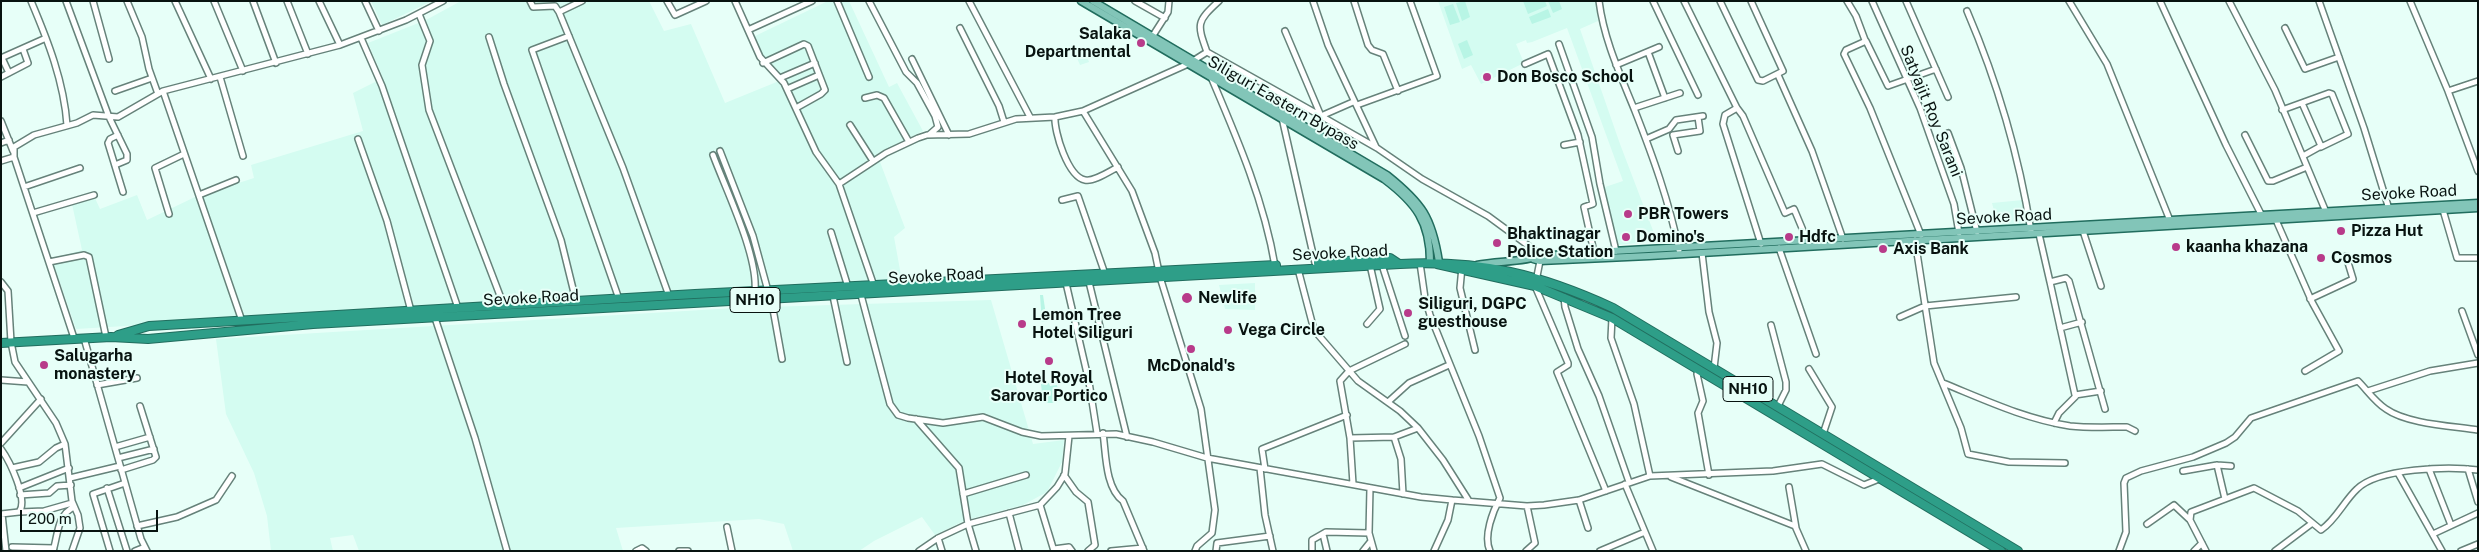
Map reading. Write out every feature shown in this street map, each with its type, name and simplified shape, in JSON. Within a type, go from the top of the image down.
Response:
[{"type":"highway","name":"Sevoke Road","points":[[109,337],[149,326],[576,301],[756,291],[769,295],[833,296],[1089,282],[1390,258],[1400,264]]},
{"type":"highway","name":"NH10","points":[[1400,264],[1430,262],[1463,263],[1537,277],[1613,308],[2018,551]]},
{"type":"highway","points":[[1430,262],[1461,271],[1498,276],[1536,286],[1612,318],[2001,551]]},
{"type":"highway","name":"Sevoke Road","points":[[1,343],[109,337],[148,339],[260,328],[769,295],[848,287],[1106,274],[1160,275],[1400,264]]},
{"type":"main road","name":"Siliguri Eastern Bypass","points":[[1081,1],[1343,147],[1387,175],[1404,188],[1426,214],[1435,238],[1440,262]]},
{"type":"main road","name":"Siliguri Eastern Bypass","points":[[1093,1],[1152,37],[1211,77],[1364,166],[1403,194],[1414,206],[1425,223],[1430,247],[1430,262]]},
{"type":"main road","name":"Sevoke Road","points":[[2262,218],[2276,220],[2478,203]]},
{"type":"main road","name":"Sevoke Road","points":[[1537,259],[1616,251],[1702,252],[1808,240],[1915,240],[2262,218],[2326,212],[2478,208]]},
{"type":"main road","name":"Sevoke Road","points":[[1477,265],[1502,260],[1761,246],[1779,248],[1921,235],[1977,232],[2031,232],[2039,234],[2171,223]]},
{"type":"street","points":[[31,1],[46,38],[63,90],[67,125]]},
{"type":"street","points":[[66,1],[109,118],[128,157],[128,160],[115,165]]},
{"type":"street","points":[[93,1],[109,59]]},
{"type":"street","points":[[127,1],[142,37],[152,78],[160,93],[184,154],[242,321]]},
{"type":"street","points":[[175,1],[211,79]]},
{"type":"street","points":[[214,1],[243,71]]},
{"type":"street","points":[[253,1],[276,63]]},
{"type":"street","points":[[286,1],[308,54]]},
{"type":"street","points":[[319,1],[340,45]]},
{"type":"street","points":[[365,1],[379,32]]},
{"type":"street","points":[[428,1],[430,8]]},
{"type":"street","points":[[1,161],[14,155],[18,142],[46,130],[77,123],[93,115],[109,118],[125,114],[160,93],[340,45],[379,32],[443,1]]},
{"type":"street","points":[[530,1],[533,7],[556,6],[559,12],[623,168],[669,296]]},
{"type":"street","points":[[559,12],[582,1]]},
{"type":"street","points":[[667,1],[675,15],[706,1]]},
{"type":"street","points":[[748,30],[800,4],[812,1]]},
{"type":"street","points":[[836,1],[869,77]]},
{"type":"street","points":[[839,184],[873,161],[909,142],[927,135],[938,127],[936,116],[917,83],[906,72],[869,1]]},
{"type":"street","points":[[968,1],[1030,117]]},
{"type":"street","points":[[1135,1],[1165,18]]},
{"type":"street","points":[[1152,37],[1165,18],[1169,1]]},
{"type":"street","points":[[1219,1],[1205,14],[1200,22],[1199,27],[1207,52],[1377,148],[1422,179],[1488,216],[1537,259],[1536,286],[1568,363],[1567,366],[1557,372],[1606,491]]},
{"type":"street","points":[[1313,1],[1328,44],[1377,148]]},
{"type":"street","points":[[1355,1],[1368,45],[1372,50],[1383,54],[1398,91]]},
{"type":"street","points":[[1321,116],[1438,76],[1410,1]]},
{"type":"street","points":[[1600,1],[1604,31],[1671,208],[1680,251]]},
{"type":"street","points":[[1653,1],[1698,95]]},
{"type":"street","points":[[1684,1],[1737,108],[1743,116],[1785,213],[1794,209],[1808,240]]},
{"type":"street","points":[[1720,1],[1758,80],[1763,81],[1783,71],[1751,1]]},
{"type":"street","points":[[1847,1],[1856,16],[1887,86],[1936,69]]},
{"type":"street","name":"Satyajit Roy Sarani","points":[[1872,1],[1920,108],[1950,191],[1959,233]]},
{"type":"street","points":[[1906,1],[1948,97]]},
{"type":"street","points":[[2069,1],[2107,64],[2171,223]]},
{"type":"street","points":[[2160,1],[2262,218]]},
{"type":"street","points":[[2230,1],[2275,90],[2326,212]]},
{"type":"street","points":[[2319,1],[2389,211]]},
{"type":"street","points":[[2410,1],[2448,91],[2478,171]]},
{"type":"street","points":[[736,2],[763,63],[780,78],[787,89],[816,152],[839,184],[874,286]]},
{"type":"street","points":[[1967,11],[1985,53],[1999,98],[2031,232]]},
{"type":"street","points":[[419,14],[430,41],[422,65],[430,110],[504,306]]},
{"type":"street","points":[[960,28],[1004,122]]},
{"type":"street","points":[[2285,28],[2305,70],[2339,57]]},
{"type":"street","points":[[1284,31],[1321,116]]},
{"type":"street","points":[[569,36],[532,50],[619,299]]},
{"type":"street","points":[[490,37],[504,84],[561,240],[576,301]]},
{"type":"street","points":[[9,73],[2,58],[46,38]]},
{"type":"street","points":[[361,38],[382,86],[458,308]]},
{"type":"street","points":[[1865,40],[1846,50],[1845,56],[1870,108],[1921,235]]},
{"type":"street","points":[[763,63],[805,44],[824,87],[824,92],[796,108]]},
{"type":"street","points":[[1559,44],[1592,137],[1601,192],[1616,251]]},
{"type":"street","points":[[1616,65],[1659,47]]},
{"type":"street","points":[[1,77],[28,62],[23,49]]},
{"type":"street","points":[[927,135],[969,134],[1004,122],[1030,117],[1055,117],[1083,111],[1190,62],[1207,52]]},
{"type":"street","points":[[1648,52],[1665,98]]},
{"type":"street","points":[[1525,64],[1548,54],[1580,142],[1593,204],[1584,207],[1594,252]]},
{"type":"street","points":[[912,59],[949,135]]},
{"type":"street","points":[[780,78],[814,63]]},
{"type":"street","points":[[787,89],[819,75]]},
{"type":"street","points":[[1778,75],[1812,151],[1843,239]]},
{"type":"street","points":[[220,77],[242,156]]},
{"type":"street","points":[[1211,77],[1257,194],[1269,230],[1275,266]]},
{"type":"street","points":[[115,91],[152,78]]},
{"type":"street","points":[[2448,91],[2478,81]]},
{"type":"street","points":[[1634,108],[1680,93]]},
{"type":"street","points":[[2282,110],[2329,93],[2333,96],[2348,134],[2303,156]]},
{"type":"street","points":[[865,98],[877,95],[884,98],[909,142]]},
{"type":"street","points":[[2302,103],[2321,147]]},
{"type":"street","points":[[1737,108],[1725,115],[1723,124],[1761,246]]},
{"type":"street","points":[[1083,111],[1118,167],[1139,209],[1201,409],[1216,519],[1210,535],[1196,546],[1195,551]]},
{"type":"street","points":[[1646,139],[1670,128],[1676,120],[1700,116],[1700,131],[1673,135]]},
{"type":"street","points":[[1055,117],[1054,128],[1059,143],[1072,168],[1082,179],[1088,180],[1118,167]]},
{"type":"street","points":[[1282,118],[1315,264]]},
{"type":"street","points":[[1,121],[9,140],[74,338]]},
{"type":"street","points":[[850,125],[873,161]]},
{"type":"street","points":[[1670,128],[1678,151]]},
{"type":"street","points":[[1948,133],[1961,168],[1977,232]]},
{"type":"street","points":[[118,135],[110,139],[108,143],[123,192]]},
{"type":"street","points":[[2246,135],[2268,181],[2273,181],[2307,167]]},
{"type":"street","points":[[358,139],[390,230],[412,311]]},
{"type":"street","points":[[1,142],[9,140]]},
{"type":"street","points":[[1564,145],[1580,142]]},
{"type":"street","points":[[720,151],[753,236],[769,295],[782,359]]},
{"type":"street","points":[[169,214],[155,168],[184,154]]},
{"type":"street","points":[[713,156],[749,253],[756,291]]},
{"type":"street","points":[[24,187],[80,168]]},
{"type":"street","points":[[199,195],[236,180]]},
{"type":"street","points":[[33,213],[94,195]]},
{"type":"street","points":[[1062,200],[1078,196],[1106,274]]},
{"type":"street","points":[[2443,210],[2457,258],[2478,258]]},
{"type":"street","points":[[2276,220],[2310,299],[2339,351],[2305,371]]},
{"type":"street","points":[[2083,231],[2101,286]]},
{"type":"street","points":[[831,232],[848,287]]},
{"type":"street","points":[[2039,234],[2076,396]]},
{"type":"street","points":[[1915,240],[1934,362],[1961,428],[1968,455],[2010,462],[2065,463]]},
{"type":"street","points":[[1779,248],[1816,354]]},
{"type":"street","points":[[1702,252],[1709,312],[1717,344],[1714,368]]},
{"type":"street","points":[[49,262],[84,256],[89,257],[109,337]]},
{"type":"street","points":[[2310,299],[2353,279],[2346,256]]},
{"type":"street","points":[[1420,263],[1427,306],[1494,475],[1500,498],[1496,503],[1487,543],[1490,551]]},
{"type":"street","points":[[1463,263],[1460,288],[1475,350]]},
{"type":"street","points":[[1366,324],[1380,309],[1370,265]]},
{"type":"street","points":[[1382,265],[1405,336]]},
{"type":"street","points":[[1298,270],[1314,330],[1358,381],[1388,402],[1418,428],[1443,460],[1469,501]]},
{"type":"street","points":[[2050,282],[2068,280],[2082,322],[2105,408]]},
{"type":"street","points":[[1,282],[8,292],[11,342],[15,362],[56,423],[65,444],[73,505],[80,528],[72,551]]},
{"type":"street","points":[[1089,282],[1127,436]]},
{"type":"street","points":[[1066,283],[1110,478],[1118,497],[1123,501],[1143,550],[1111,551]]},
{"type":"street","points":[[861,294],[893,411],[898,415],[916,419],[943,423],[983,417],[1032,435],[1069,436],[1100,433],[1127,436],[1207,458],[1404,494],[1527,506],[1579,500],[1650,476],[1773,471],[1822,464],[1864,485],[1879,479]]},
{"type":"street","points":[[833,296],[847,362]]},
{"type":"street","points":[[1900,317],[1925,306],[2016,297]]},
{"type":"street","points":[[1564,298],[1565,308],[1580,354],[1599,396],[1644,532],[1653,551]]},
{"type":"street","points":[[2462,311],[2478,355]]},
{"type":"street","points":[[435,318],[475,438],[507,551]]},
{"type":"street","points":[[1612,318],[1610,338],[1634,404],[1650,476]]},
{"type":"street","points":[[2060,328],[2082,322]]},
{"type":"street","points":[[1771,325],[1786,382],[1786,390],[1778,406]]},
{"type":"street","points":[[84,338],[137,526],[146,549],[135,551]]},
{"type":"street","points":[[1353,484],[1350,438],[1340,381],[1349,372],[1406,344]]},
{"type":"street","points":[[2368,391],[2430,371],[2478,363]]},
{"type":"street","points":[[1388,402],[1409,383],[1449,365]]},
{"type":"street","points":[[1698,369],[1697,374],[1704,401],[1698,414],[1709,475]]},
{"type":"street","points":[[1809,369],[1832,407],[1823,434]]},
{"type":"street","points":[[97,385],[137,378]]},
{"type":"street","points":[[1,380],[28,382]]},
{"type":"street","points":[[2119,551],[2126,532],[2124,483],[2126,478],[2141,471],[2193,457],[2226,443],[2235,437],[2250,419],[2358,381],[2386,409],[2398,414],[2413,419],[2478,430]]},
{"type":"street","points":[[1943,383],[1994,405],[2054,423],[2072,426],[2127,427],[2134,431]]},
{"type":"street","points":[[2054,423],[2059,413],[2076,396],[2101,391]]},
{"type":"street","points":[[1,442],[41,399]]},
{"type":"street","points":[[70,478],[153,460],[156,457],[140,406]]},
{"type":"street","points":[[1273,551],[1262,449],[1347,415]]},
{"type":"street","points":[[916,419],[958,466],[968,524],[976,551]]},
{"type":"street","points":[[1350,438],[1394,437],[1418,428]]},
{"type":"street","points":[[919,551],[938,538],[968,524],[1040,506],[1057,487],[1064,475],[1069,436]]},
{"type":"street","points":[[115,447],[150,437]]},
{"type":"street","points":[[1394,437],[1401,459],[1404,494]]},
{"type":"street","points":[[12,468],[39,462],[56,448],[65,444]]},
{"type":"street","points":[[1,449],[12,468],[19,488],[22,506],[19,512]]},
{"type":"street","points":[[118,458],[154,450]]},
{"type":"street","points":[[2217,465],[2225,499]]},
{"type":"street","points":[[2183,470],[2217,465],[2231,466]]},
{"type":"street","points":[[19,488],[69,468]]},
{"type":"street","points":[[2190,520],[2191,512],[2254,488],[2298,511],[2311,524],[2322,530],[2360,486],[2398,473],[2429,469],[2468,468],[2478,470]]},
{"type":"street","points":[[2468,468],[2478,502]]},
{"type":"street","points":[[2429,469],[2451,525]]},
{"type":"street","points":[[2398,473],[2442,551]]},
{"type":"street","points":[[963,494],[1026,475]]},
{"type":"street","points":[[1064,475],[1076,492],[1088,503],[1095,545],[1088,551]]},
{"type":"street","points":[[137,526],[177,517],[216,500],[232,476]]},
{"type":"street","points":[[1668,476],[1797,528]]},
{"type":"street","points":[[110,551],[93,494],[125,483]]},
{"type":"street","points":[[20,495],[49,493],[57,486],[71,484]]},
{"type":"street","points":[[1789,487],[1797,528],[1806,551]]},
{"type":"street","points":[[107,488],[127,551]]},
{"type":"street","points":[[1370,488],[1369,532],[1374,551]]},
{"type":"street","points":[[1434,551],[1448,520],[1452,500]]},
{"type":"street","points":[[1579,500],[1588,528]]},
{"type":"street","points":[[6,551],[2,514],[44,511],[73,505]]},
{"type":"street","points":[[12,547],[53,549],[55,535],[63,515],[73,505]]},
{"type":"street","points":[[2147,524],[2174,505],[2190,520],[2206,551]]},
{"type":"street","points":[[1040,506],[1054,550],[1069,547],[1072,551]]},
{"type":"street","points":[[1526,551],[1535,544],[1527,506]]},
{"type":"street","points":[[1009,513],[1019,551]]},
{"type":"street","points":[[2433,534],[2478,513]]},
{"type":"street","points":[[2275,551],[2311,524]]},
{"type":"street","points":[[727,527],[732,551]]},
{"type":"street","points":[[1312,551],[1312,540],[1323,534],[1369,532]]},
{"type":"street","points":[[1600,551],[1644,532]]},
{"type":"street","points":[[1323,534],[1326,551]]},
{"type":"street","points":[[1210,535],[1215,544],[1216,551]]},
{"type":"street","points":[[1215,544],[1270,536]]},
{"type":"street","points":[[938,538],[942,551]]},
{"type":"street","points":[[1363,551],[1371,541]]},
{"type":"street","points":[[2194,551],[2202,543]]},
{"type":"street","points":[[2461,551],[2478,544]]},
{"type":"street","points":[[636,551],[643,548],[646,551]]},
{"type":"street","points":[[679,551],[688,551]]},
{"type":"shaded area","points":[[371,1],[432,1],[382,25]]},
{"type":"shaded area","points":[[461,1],[649,1],[664,31],[691,24],[725,103],[784,79],[768,64],[753,37],[828,1],[849,1],[889,87],[897,83],[923,131],[877,154],[905,228],[894,237],[902,281],[641,302],[440,307],[76,329],[52,259],[82,250],[72,204],[94,196],[100,209],[137,195],[147,220],[195,197],[254,178],[251,165],[363,131],[353,93],[383,78],[368,43],[426,20]]},
{"type":"shaded area","name":"Don Bosco School","points":[[1438,1],[1597,1],[1598,21],[1580,29],[1620,144],[1657,241],[1618,245],[1602,188],[1623,181],[1567,28],[1532,42],[1527,43],[1526,40],[1516,44],[1524,63],[1481,84],[1471,65],[1462,69]]},
{"type":"shaded area","points":[[1465,1],[1470,17],[1462,21],[1456,3]]},
{"type":"shaded area","points":[[1523,1],[1545,1],[1547,6],[1528,14]]},
{"type":"shaded area","points":[[1548,1],[1559,1],[1562,9],[1553,13]]},
{"type":"shaded area","points":[[1453,4],[1460,22],[1450,25],[1444,7]]},
{"type":"shaded area","points":[[1548,9],[1551,17],[1532,24],[1529,17]]},
{"type":"shaded area","points":[[1467,40],[1473,55],[1464,59],[1458,44]]},
{"type":"shaded area","points":[[1084,48],[1089,62],[1080,65],[1074,51]]},
{"type":"shaded area","points":[[2023,200],[2027,223],[1998,226],[1992,203]]},
{"type":"shaded area","points":[[1255,283],[1255,310],[1225,309],[1219,285]]},
{"type":"shaded area","points":[[1040,295],[1043,295],[1047,322],[1039,321],[1041,310]]},
{"type":"shaded area","points":[[991,300],[1033,444],[1064,440],[1062,462],[1047,492],[1023,505],[966,520],[935,535],[922,517],[874,541],[859,551],[793,551],[784,524],[759,519],[616,528],[623,551],[359,551],[353,535],[330,538],[333,551],[271,551],[267,516],[254,473],[226,414],[216,339],[735,308]]},
{"type":"shaded area","points":[[1049,383],[1050,386],[1057,385],[1061,400],[1055,401],[1055,403],[1043,403],[1041,384]]},
{"type":"place","name":"Salaka Departmental","points":[[1141,43]]},
{"type":"place","name":"Don Bosco School","points":[[1487,77]]},
{"type":"place","name":"PBR Towers","points":[[1628,214]]},
{"type":"place","name":"Pizza Hut","points":[[2341,231]]},
{"type":"place","name":"Domino's","points":[[1626,237]]},
{"type":"place","name":"Hdfc","points":[[1789,237]]},
{"type":"place","name":"Bhaktinagar Police Station","points":[[1497,243]]},
{"type":"place","name":"kaanha khazana","points":[[2176,247]]},
{"type":"place","name":"Axis Bank","points":[[1883,249]]},
{"type":"place","name":"Cosmos","points":[[2321,258]]},
{"type":"place","name":"Newlife","points":[[1187,298]]},
{"type":"place","name":"Siliguri, DGPC guesthouse","points":[[1408,313]]},
{"type":"place","name":"Lemon Tree Hotel Siliguri","points":[[1022,324]]},
{"type":"place","name":"Vega Circle","points":[[1228,330]]},
{"type":"place","name":"McDonald's","points":[[1191,349]]},
{"type":"place","name":"Hotel Royal Sarovar Portico","points":[[1049,361]]},
{"type":"place","name":"Salugarha monastery","points":[[44,365]]}]
